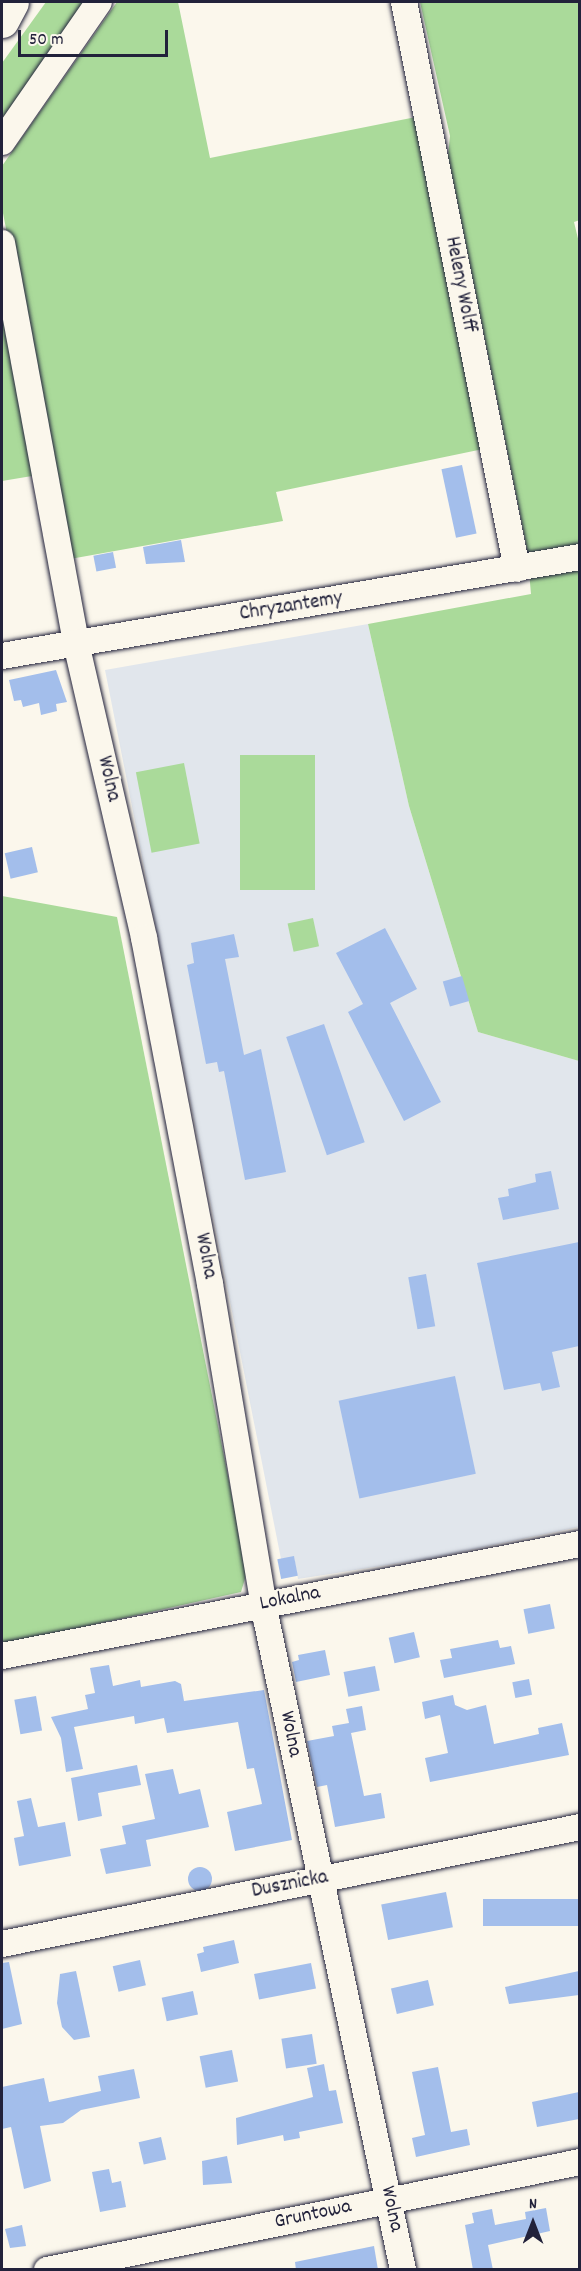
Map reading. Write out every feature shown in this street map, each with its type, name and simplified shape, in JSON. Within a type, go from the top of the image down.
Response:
[{"type":"highway","points":[[2,10],[10,2]]},
{"type":"highway","points":[[2,21],[10,2]]},
{"type":"street","points":[[2,142],[99,2]]},
{"type":"street","name":"Heleny Wolff","points":[[404,2],[517,569]]},
{"type":"street","name":"Wolna","points":[[2,243],[76,643],[147,950],[210,1284],[264,1604],[319,1880],[403,2270]]},
{"type":"street","name":"Chryzantemy","points":[[2,656],[579,557]]},
{"type":"street","name":"Lokalna","points":[[2,1656],[579,1544]]},
{"type":"street","name":"Dusznicka","points":[[2,1944],[579,1827]]},
{"type":"street","name":"Gruntowa","points":[[47,2270],[579,2162]]},
{"type":"shaded area","points":[[368,624],[409,806],[478,1032],[579,1061],[579,1527],[432,1558],[298,1579],[294,1557],[281,1559],[105,670]]},
{"type":"green space","points":[[46,2],[89,2],[2,129],[2,63]]},
{"type":"green space","points":[[117,2],[178,2],[210,158],[421,116],[488,448],[276,492],[283,521],[70,559],[2,208],[2,166]]},
{"type":"green space","points":[[420,2],[579,2],[580,220],[574,222],[580,247],[579,1061],[478,1032],[409,806],[368,624],[531,594],[527,549],[448,156],[450,136]]},
{"type":"green space","points":[[2,290],[38,475],[2,481]]},
{"type":"green space","points":[[240,755],[315,755],[315,890],[240,890]]},
{"type":"green space","points":[[184,763],[200,843],[152,853],[136,772]]},
{"type":"green space","points":[[2,896],[117,917],[247,1572],[241,1592],[2,1645]]},
{"type":"green space","points":[[313,918],[319,946],[294,952],[288,923]]},
{"type":"building","points":[[462,465],[477,533],[456,538],[441,469]]},
{"type":"building","points":[[181,540],[185,562],[146,564],[143,547]]},
{"type":"building","points":[[113,552],[116,568],[96,572],[93,556]]},
{"type":"building","points":[[56,670],[67,702],[56,704],[57,711],[41,715],[39,703],[23,707],[21,700],[14,701],[9,680]]},
{"type":"building","points":[[32,847],[38,872],[11,879],[5,853]]},
{"type":"building","points":[[385,928],[417,989],[390,1003],[441,1102],[404,1121],[348,1012],[363,1004],[336,953]]},
{"type":"building","points":[[234,934],[239,957],[225,959],[244,1055],[261,1049],[286,1172],[245,1180],[224,1071],[219,1072],[217,1062],[206,1064],[187,965],[194,963],[191,943]]},
{"type":"building","points":[[462,976],[469,1001],[450,1007],[443,982]]},
{"type":"building","points":[[324,1024],[365,1142],[327,1155],[286,1037]]},
{"type":"building","points":[[551,1171],[559,1209],[503,1220],[498,1198],[509,1196],[508,1189],[536,1182],[535,1174]]},
{"type":"building","points":[[579,1242],[579,1346],[552,1352],[560,1387],[542,1391],[540,1383],[504,1390],[477,1263]]},
{"type":"building","points":[[426,1274],[435,1326],[417,1329],[408,1277]]},
{"type":"building","points":[[455,1376],[476,1474],[359,1499],[339,1401]]},
{"type":"building","points":[[294,1556],[298,1576],[281,1579],[277,1559]]},
{"type":"building","points":[[550,1604],[555,1629],[528,1634],[523,1609]]},
{"type":"building","points":[[414,1632],[420,1657],[395,1663],[389,1638]]},
{"type":"building","points":[[498,1640],[500,1648],[511,1646],[515,1664],[444,1678],[440,1660],[452,1658],[450,1649]]},
{"type":"building","points":[[325,1650],[330,1675],[296,1682],[292,1662],[299,1660],[298,1655]]},
{"type":"building","points":[[109,1665],[113,1686],[140,1680],[141,1687],[175,1681],[181,1684],[184,1701],[264,1690],[292,1840],[235,1851],[227,1812],[262,1804],[254,1768],[247,1769],[238,1722],[167,1733],[164,1718],[135,1724],[134,1716],[74,1727],[83,1769],[66,1772],[61,1738],[51,1717],[88,1709],[85,1695],[95,1693],[90,1668]]},
{"type":"building","points":[[375,1666],[380,1691],[348,1697],[344,1672]]},
{"type":"building","points":[[529,1679],[532,1695],[515,1698],[512,1682]]},
{"type":"building","points":[[453,1695],[455,1705],[467,1710],[486,1705],[494,1744],[539,1734],[538,1728],[562,1723],[569,1755],[430,1782],[425,1758],[448,1753],[440,1715],[425,1719],[422,1702]]},
{"type":"building","points":[[36,1696],[42,1730],[20,1734],[14,1700]]},
{"type":"building","points":[[362,1706],[366,1730],[351,1733],[364,1796],[381,1793],[385,1818],[335,1827],[327,1785],[317,1787],[307,1741],[334,1736],[332,1726],[349,1723],[346,1709]]},
{"type":"building","points":[[137,1765],[141,1785],[98,1793],[102,1816],[78,1821],[71,1778]]},
{"type":"building","points":[[173,1769],[179,1794],[200,1789],[209,1827],[146,1840],[151,1866],[106,1874],[100,1849],[126,1844],[122,1826],[155,1819],[145,1774]]},
{"type":"building","points":[[31,1798],[38,1827],[65,1822],[71,1856],[19,1866],[14,1838],[24,1836],[17,1801]]},
{"type":"building","points":[[200,1867],[205,1868],[211,1874],[211,1884],[205,1890],[200,1891],[195,1890],[189,1884],[188,1879],[189,1874],[195,1868]]},
{"type":"building","points":[[446,1892],[453,1927],[388,1940],[381,1905]]},
{"type":"building","points":[[483,1899],[579,1899],[579,1926],[483,1926]]},
{"type":"building","points":[[234,1940],[239,1963],[201,1972],[197,1954],[204,1952],[203,1947]]},
{"type":"building","points":[[140,1960],[146,1985],[119,1992],[113,1966]]},
{"type":"building","points":[[9,1962],[22,2024],[2,2029],[2,1963]]},
{"type":"building","points":[[311,1963],[316,1989],[259,2000],[254,1974]]},
{"type":"building","points":[[76,1971],[90,2037],[74,2040],[62,2027],[57,2003],[60,1974]]},
{"type":"building","points":[[579,1971],[579,1995],[509,2004],[505,1987]]},
{"type":"building","points":[[428,1980],[434,2005],[397,2014],[391,1989]]},
{"type":"building","points":[[193,1991],[198,2014],[167,2021],[162,1998]]},
{"type":"building","points":[[312,2034],[317,2064],[286,2068],[281,2039]]},
{"type":"building","points":[[232,2050],[238,2081],[206,2088],[200,2056]]},
{"type":"building","points":[[324,2064],[329,2091],[336,2090],[343,2123],[299,2132],[300,2138],[284,2141],[283,2135],[237,2145],[236,2118],[313,2097],[307,2068]]},
{"type":"building","points":[[438,2067],[451,2132],[467,2129],[470,2145],[416,2157],[412,2138],[425,2135],[412,2072]]},
{"type":"building","points":[[134,2069],[140,2098],[81,2110],[63,2123],[40,2126],[51,2181],[24,2189],[11,2127],[2,2129],[2,2087],[44,2078],[49,2102],[101,2091],[98,2076]]},
{"type":"building","points":[[579,2092],[579,2119],[537,2127],[532,2102]]},
{"type":"building","points":[[161,2137],[166,2159],[144,2165],[139,2142]]},
{"type":"building","points":[[227,2156],[232,2183],[203,2185],[202,2161]]},
{"type":"building","points":[[109,2169],[112,2183],[121,2181],[126,2207],[100,2212],[92,2172]]},
{"type":"building","points":[[546,2208],[550,2231],[488,2245],[493,2270],[473,2270],[465,2225],[474,2223],[472,2213],[492,2209],[495,2225],[526,2219],[525,2212]]},
{"type":"building","points":[[22,2225],[26,2246],[10,2248],[5,2229]]},
{"type":"building","points":[[374,2246],[378,2270],[296,2270],[295,2262]]}]
